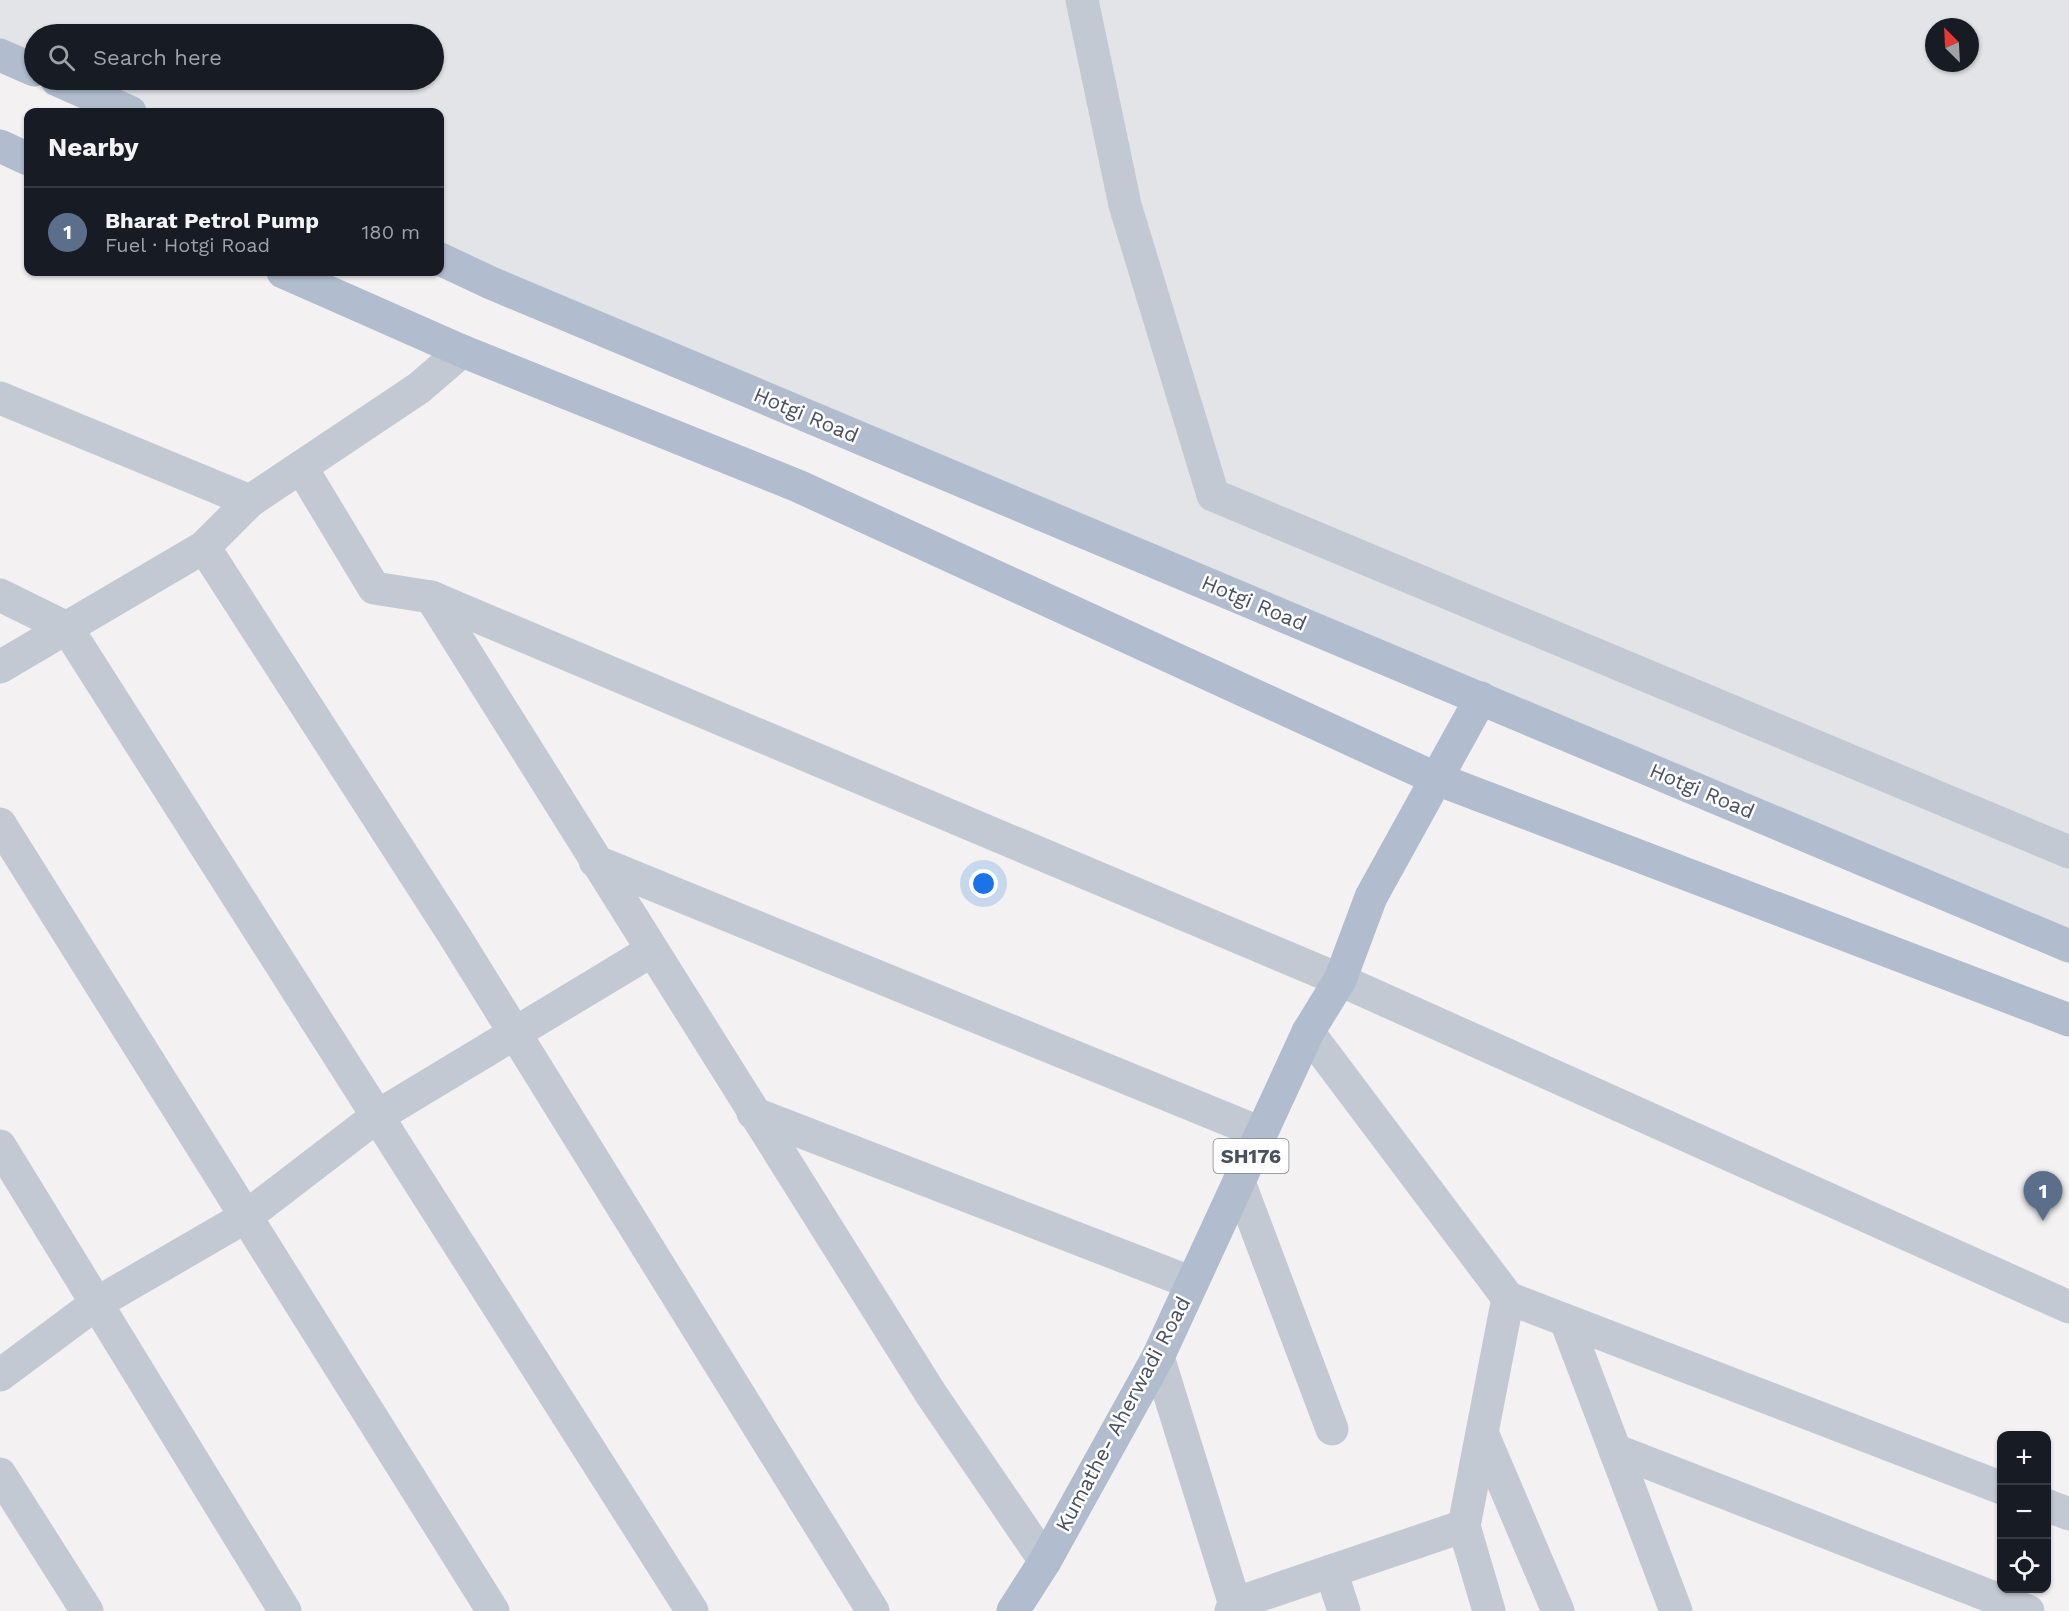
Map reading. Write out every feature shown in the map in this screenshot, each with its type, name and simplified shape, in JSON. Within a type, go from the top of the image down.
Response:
[{"type":"main road","points":[[0,56],[24,66]]},
{"type":"main road","points":[[80,90],[121,108]]},
{"type":"main road","points":[[0,146],[24,157]]},
{"type":"main road","name":"Hotgi Road","points":[[444,261],[513,293],[2069,946]]},
{"type":"main road","points":[[292,276],[462,351],[798,486],[1437,779],[2069,1020]]},
{"type":"main road","name":"Kumathe- Aherwadi Road","points":[[1013,1611],[1045,1561],[1158,1357],[1308,1032],[1340,980],[1371,897],[1481,698]]},
{"type":"street","points":[[1082,0],[1125,205],[1213,495],[2069,852]]},
{"type":"street","points":[[0,668],[204,547],[250,501],[419,388],[462,351]]},
{"type":"street","points":[[0,398],[250,501]]},
{"type":"street","points":[[300,467],[374,588],[431,597],[1340,980],[2069,1307]]},
{"type":"street","points":[[204,547],[514,1034],[873,1611]]},
{"type":"street","points":[[0,595],[67,627],[376,1117],[692,1611]]},
{"type":"street","points":[[431,597],[931,1394],[1045,1561]]},
{"type":"street","points":[[0,824],[493,1611]]},
{"type":"street","points":[[595,861],[1261,1133]]},
{"type":"street","points":[[0,1375],[97,1303],[247,1216],[376,1117],[651,951]]},
{"type":"street","points":[[1308,1032],[1508,1299],[1997,1486]]},
{"type":"street","points":[[753,1113],[1192,1283]]},
{"type":"street","points":[[0,1146],[285,1611]]},
{"type":"street","points":[[1239,1182],[1332,1429]]},
{"type":"street","points":[[1490,1611],[1464,1526],[1508,1299]]},
{"type":"street","points":[[1566,1321],[1676,1611]]},
{"type":"street","points":[[1158,1357],[1234,1609],[1331,1571],[1464,1526]]},
{"type":"street","points":[[1483,1435],[1558,1611]]},
{"type":"street","points":[[1615,1450],[2028,1611]]},
{"type":"street","points":[[0,1474],[87,1611]]},
{"type":"street","points":[[2051,1507],[2069,1514]]},
{"type":"street","points":[[1331,1571],[1344,1611]]},
{"type":"shaded area","points":[[0,0],[2069,0],[2069,933],[444,261],[444,108],[121,108],[80,90],[444,90],[444,24],[24,24],[24,66],[0,55]]},
{"type":"place","name":"Bharat Petrol Pump","points":[[2043,1221]]}]
